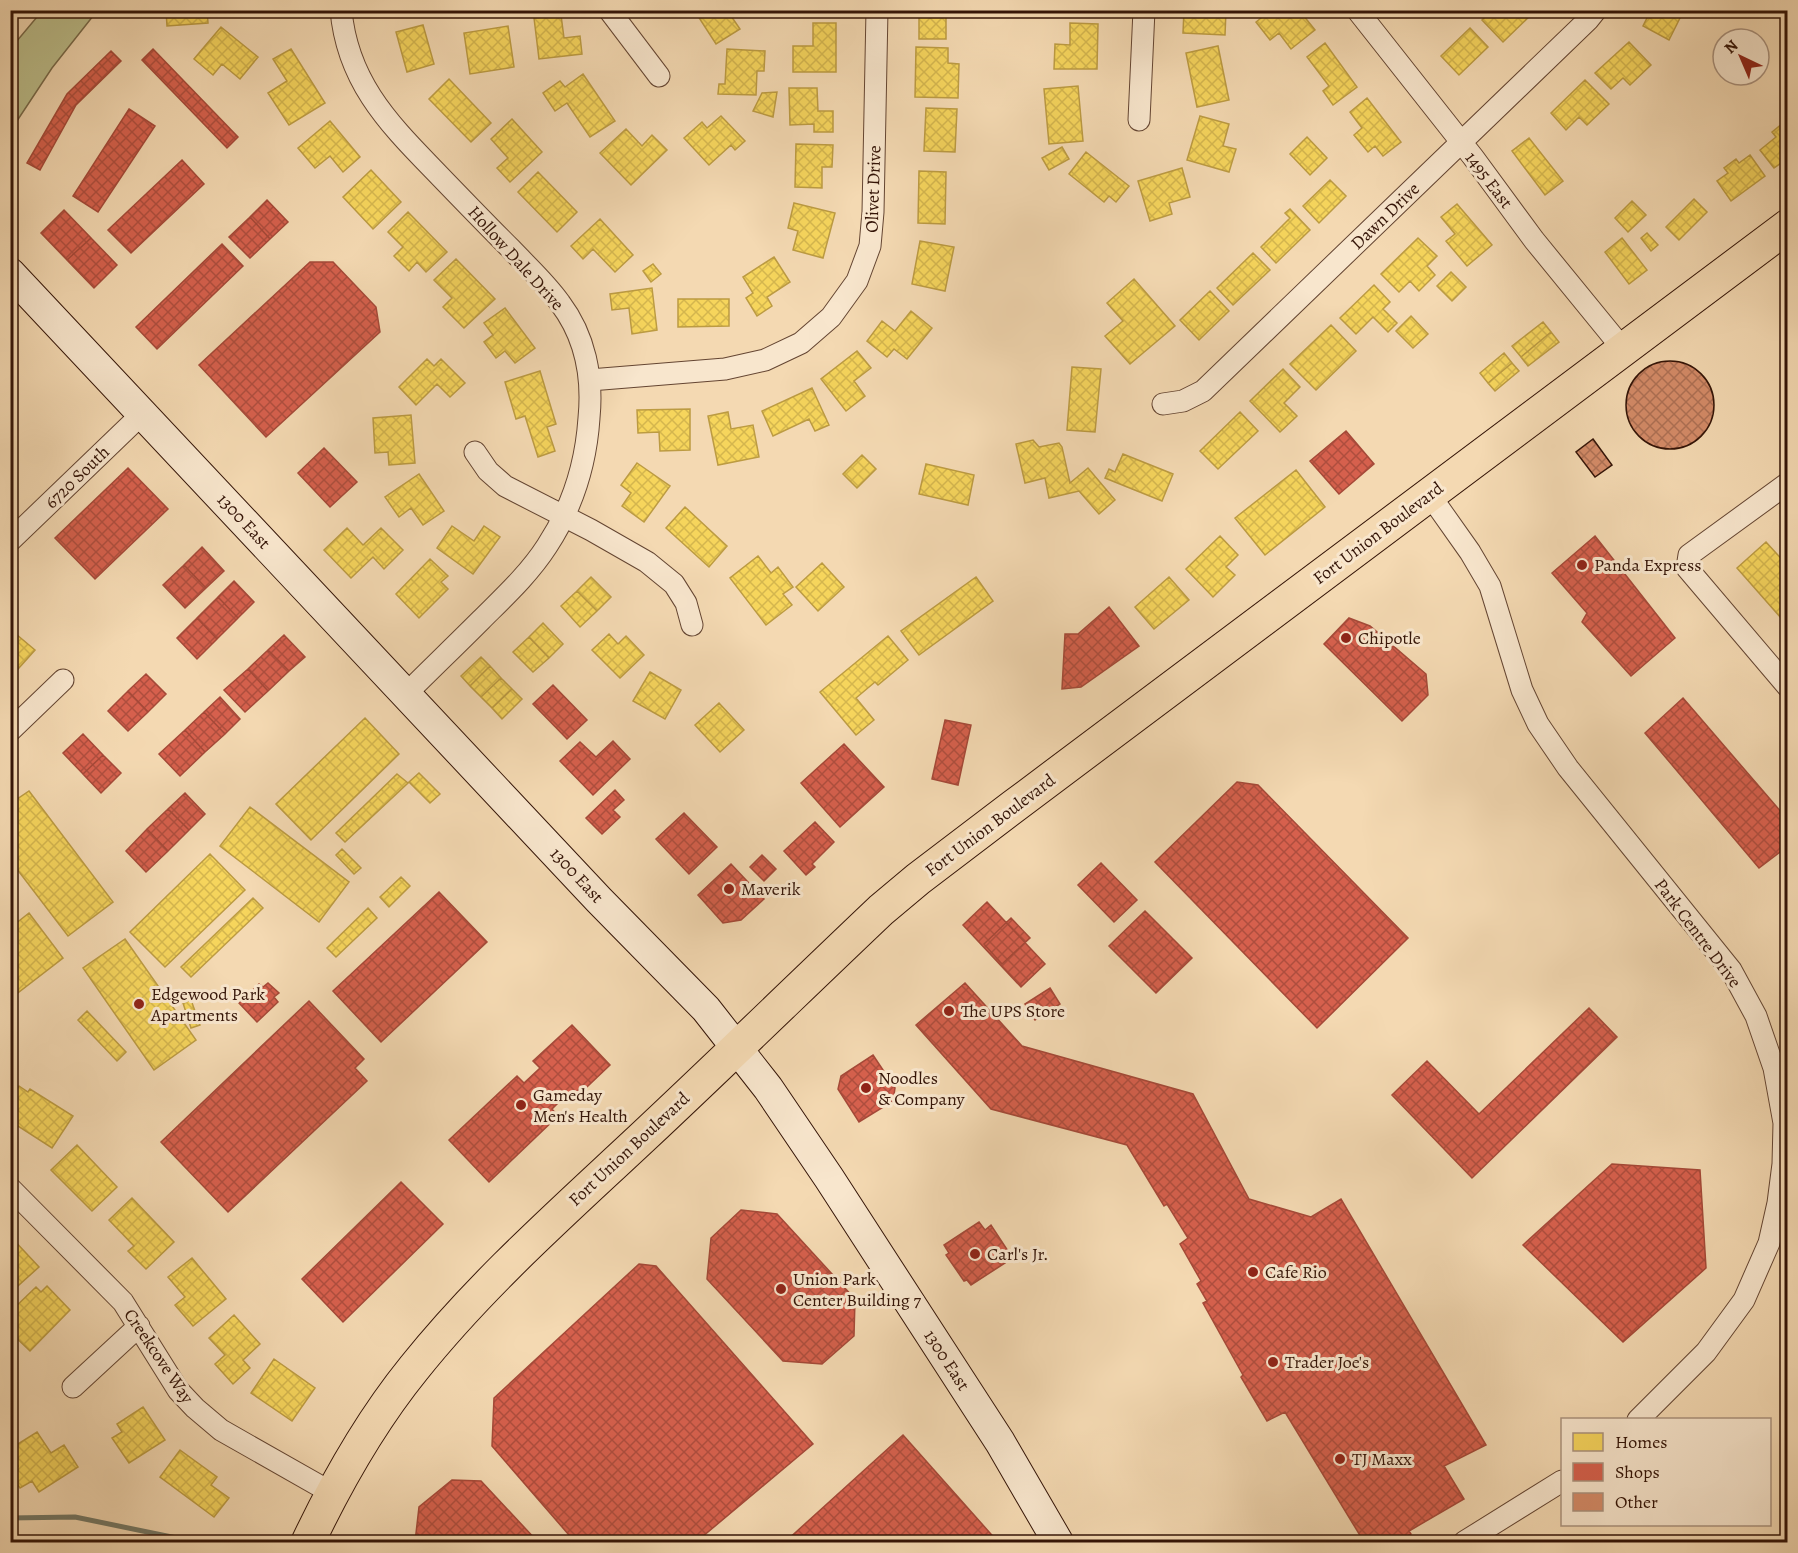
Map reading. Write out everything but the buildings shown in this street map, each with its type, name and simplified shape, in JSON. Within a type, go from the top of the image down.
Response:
[{"type":"main road","name":"Fort Union Boulevard","points":[[308,1542],[332,1493],[381,1413],[412,1370],[447,1329],[515,1257],[881,910],[918,879],[1788,226]]},
{"type":"main road","name":"1300 East","points":[[10,273],[599,900],[698,1001],[737,1048],[768,1088],[835,1187],[1006,1452],[1058,1542]]},
{"type":"street","name":"Hollow Dale Drive","points":[[341,10],[347,41],[357,72],[375,105],[398,133],[536,275],[560,303],[576,330],[590,380],[588,436],[582,469],[564,516],[546,547],[525,575],[406,694]]},
{"type":"street","points":[[609,10],[659,76]]},
{"type":"street","name":"Olivet Drive","points":[[590,380],[725,369],[765,360],[801,344],[831,317],[857,281],[870,246],[873,212],[877,10]]},
{"type":"street","points":[[1139,120],[1144,10]]},
{"type":"street","name":"1495 East","points":[[1357,10],[1534,240],[1623,349]]},
{"type":"street","name":"Dawn Drive","points":[[1163,404],[1184,401],[1203,391],[1596,10]]},
{"type":"street","name":"6720 South","points":[[10,541],[143,413]]},
{"type":"street","points":[[475,452],[488,471],[505,486],[627,549],[674,584],[686,603],[692,625]]},
{"type":"street","points":[[1788,483],[1689,555],[1687,568],[1788,687]]},
{"type":"street","name":"Park Centre Drive","points":[[1429,494],[1470,552],[1490,586],[1522,690],[1538,724],[1568,768],[1731,970],[1756,1016],[1774,1068],[1784,1123],[1783,1164],[1778,1203],[1769,1243],[1744,1300],[1706,1352],[1639,1418]]},
{"type":"street","points":[[10,731],[63,680]]},
{"type":"street","name":"Creekcove Way","points":[[10,1188],[123,1302],[178,1390],[195,1408],[220,1430],[332,1493]]},
{"type":"street","points":[[73,1387],[139,1326]]},
{"type":"street","points":[[1464,1542],[1561,1482]]},
{"type":"green space","points":[[42,11],[97,11],[52,68],[11,130],[11,48]]},
{"type":"waterway","points":[[10,1518],[75,1517],[196,1542]]},
{"type":"place","name":"Panda Express","points":[[1582,565]]},
{"type":"place","name":"Chipotle","points":[[1346,638]]},
{"type":"place","name":"Maverik","points":[[729,889]]},
{"type":"place","name":"Edgewood Park Apartments","points":[[139,1004]]},
{"type":"place","name":"The UPS Store","points":[[949,1011]]},
{"type":"place","name":"Noodles & Company","points":[[866,1088]]},
{"type":"place","name":"Gameday Men's Health","points":[[521,1105]]},
{"type":"place","name":"Carl's Jr.","points":[[975,1254]]},
{"type":"place","name":"Cafe Rio","points":[[1253,1272]]},
{"type":"place","name":"Union Park Center Building 7","points":[[781,1289]]},
{"type":"place","name":"Trader Joe's","points":[[1273,1362]]},
{"type":"place","name":"TJ Maxx","points":[[1340,1459]]}]
